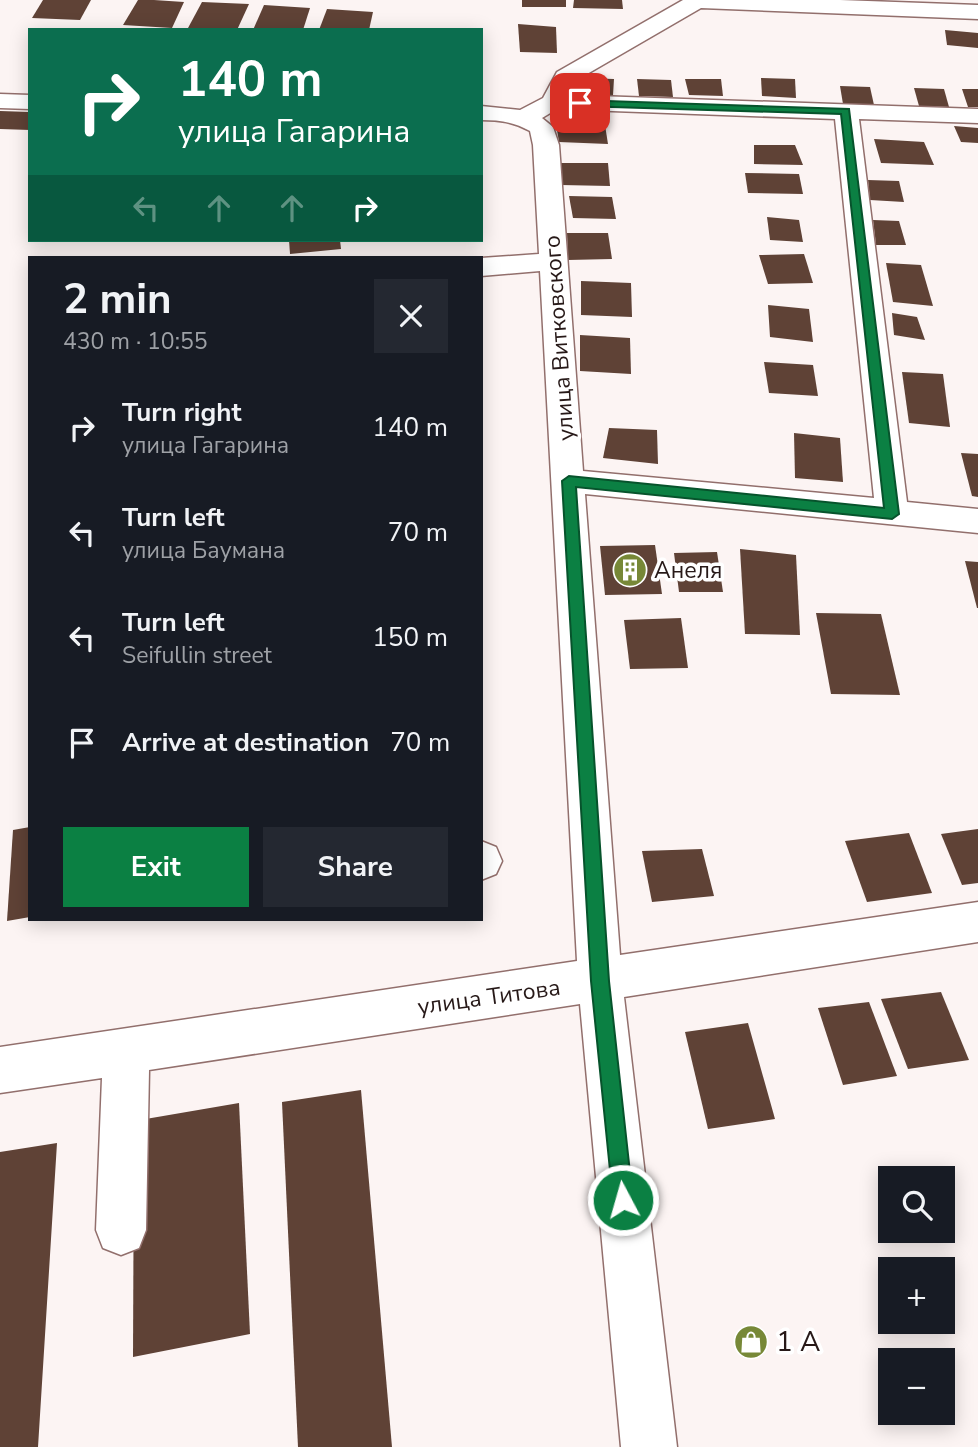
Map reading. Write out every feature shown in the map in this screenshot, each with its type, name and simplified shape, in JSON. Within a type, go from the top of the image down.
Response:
[{"type":"street","points":[[539,109],[565,77],[699,1],[978,12]]},
{"type":"street","points":[[0,101],[28,102]]},
{"type":"street","points":[[483,113],[539,109],[846,111],[978,116]]},
{"type":"street","name":"улица Витковского","points":[[539,109],[546,145],[600,981],[649,1447]]},
{"type":"street","points":[[846,111],[892,514]]},
{"type":"street","points":[[483,267],[554,261]]},
{"type":"street","points":[[569,481],[978,521]]},
{"type":"street","name":"улица Титова","points":[[0,1070],[978,922]]},
{"type":"street","points":[[121,1230],[126,1051]]},
{"type":"building","points":[[43,0],[91,0],[80,20],[32,18]]},
{"type":"building","points":[[138,0],[184,2],[172,28],[123,25]]},
{"type":"building","points":[[522,0],[566,0],[566,7],[522,7]]},
{"type":"building","points":[[574,0],[622,0],[623,9],[573,8]]},
{"type":"building","points":[[202,2],[249,4],[238,28],[188,28]]},
{"type":"building","points":[[264,5],[310,8],[304,28],[254,28]]},
{"type":"building","points":[[327,9],[373,12],[369,28],[320,28]]},
{"type":"building","points":[[518,24],[556,27],[557,53],[520,52]]},
{"type":"building","points":[[945,30],[978,33],[978,48],[947,45]]},
{"type":"building","points":[[581,78],[614,79],[613,95],[580,94]]},
{"type":"building","points":[[761,78],[795,79],[796,98],[762,96]]},
{"type":"building","points":[[637,79],[671,80],[673,97],[639,96]]},
{"type":"building","points":[[685,79],[721,79],[723,96],[689,95]]},
{"type":"building","points":[[840,86],[870,87],[874,105],[843,104]]},
{"type":"building","points":[[914,88],[944,89],[949,107],[919,106]]},
{"type":"building","points":[[962,89],[978,89],[978,107],[968,107]]},
{"type":"building","points":[[0,111],[28,112],[28,130],[0,129]]},
{"type":"building","points":[[555,118],[604,119],[608,144],[559,142]]},
{"type":"building","points":[[954,126],[978,128],[978,143],[961,142]]},
{"type":"building","points":[[874,139],[924,142],[934,165],[881,163]]},
{"type":"building","points":[[754,145],[795,145],[803,165],[754,164]]},
{"type":"building","points":[[560,163],[608,163],[610,186],[561,185]]},
{"type":"building","points":[[745,173],[799,174],[803,194],[748,193]]},
{"type":"building","points":[[868,180],[899,181],[904,202],[870,200]]},
{"type":"building","points":[[569,196],[612,197],[616,219],[573,218]]},
{"type":"building","points":[[767,217],[799,220],[803,242],[770,240]]},
{"type":"building","points":[[873,220],[899,221],[906,245],[876,245]]},
{"type":"building","points":[[567,233],[608,233],[612,259],[568,260]]},
{"type":"building","points":[[289,242],[340,242],[341,249],[290,254]]},
{"type":"building","points":[[804,254],[813,283],[768,284],[759,255]]},
{"type":"building","points":[[886,263],[921,265],[933,306],[893,302]]},
{"type":"building","points":[[581,281],[631,283],[632,317],[581,315]]},
{"type":"building","points":[[768,305],[809,309],[813,342],[770,337]]},
{"type":"building","points":[[892,313],[917,317],[925,340],[894,335]]},
{"type":"building","points":[[580,335],[630,338],[631,374],[580,371]]},
{"type":"building","points":[[764,362],[813,365],[818,396],[769,393]]},
{"type":"building","points":[[902,372],[943,374],[950,427],[909,423]]},
{"type":"building","points":[[609,428],[657,430],[658,464],[603,458]]},
{"type":"building","points":[[794,433],[840,438],[843,482],[795,478]]},
{"type":"building","points":[[961,453],[978,454],[978,497],[972,496]]},
{"type":"building","name":"Анеля","points":[[655,545],[662,594],[605,595],[600,546]]},
{"type":"building","points":[[740,549],[796,555],[800,635],[745,634]]},
{"type":"building","points":[[717,552],[723,592],[679,592],[674,553]]},
{"type":"building","points":[[965,561],[978,562],[978,608],[977,608]]},
{"type":"building","points":[[816,613],[881,614],[900,695],[831,694]]},
{"type":"building","points":[[681,618],[688,668],[630,669],[624,620]]},
{"type":"building","points":[[28,827],[28,917],[7,921],[13,830]]},
{"type":"building","points":[[978,829],[978,883],[962,885],[941,834]]},
{"type":"building","points":[[909,833],[932,893],[867,902],[845,841]]},
{"type":"building","points":[[702,849],[714,896],[652,902],[642,851]]},
{"type":"building","points":[[941,992],[969,1060],[908,1069],[881,999]]},
{"type":"building","points":[[869,1002],[897,1076],[843,1085],[818,1008]]},
{"type":"building","points":[[748,1023],[775,1119],[708,1129],[685,1032]]},
{"type":"building","points":[[361,1090],[392,1447],[298,1447],[282,1102]]},
{"type":"building","points":[[239,1103],[250,1334],[133,1357],[134,1121]]},
{"type":"building","points":[[57,1143],[38,1447],[0,1447],[0,1152]]},
{"type":"place","name":"Анеля","points":[[630,570]]},
{"type":"place","name":"1 А","points":[[751,1342]]},
{"type":"route","points":[[580,103],[846,111],[892,514],[569,481],[600,981],[623,1200]]}]
